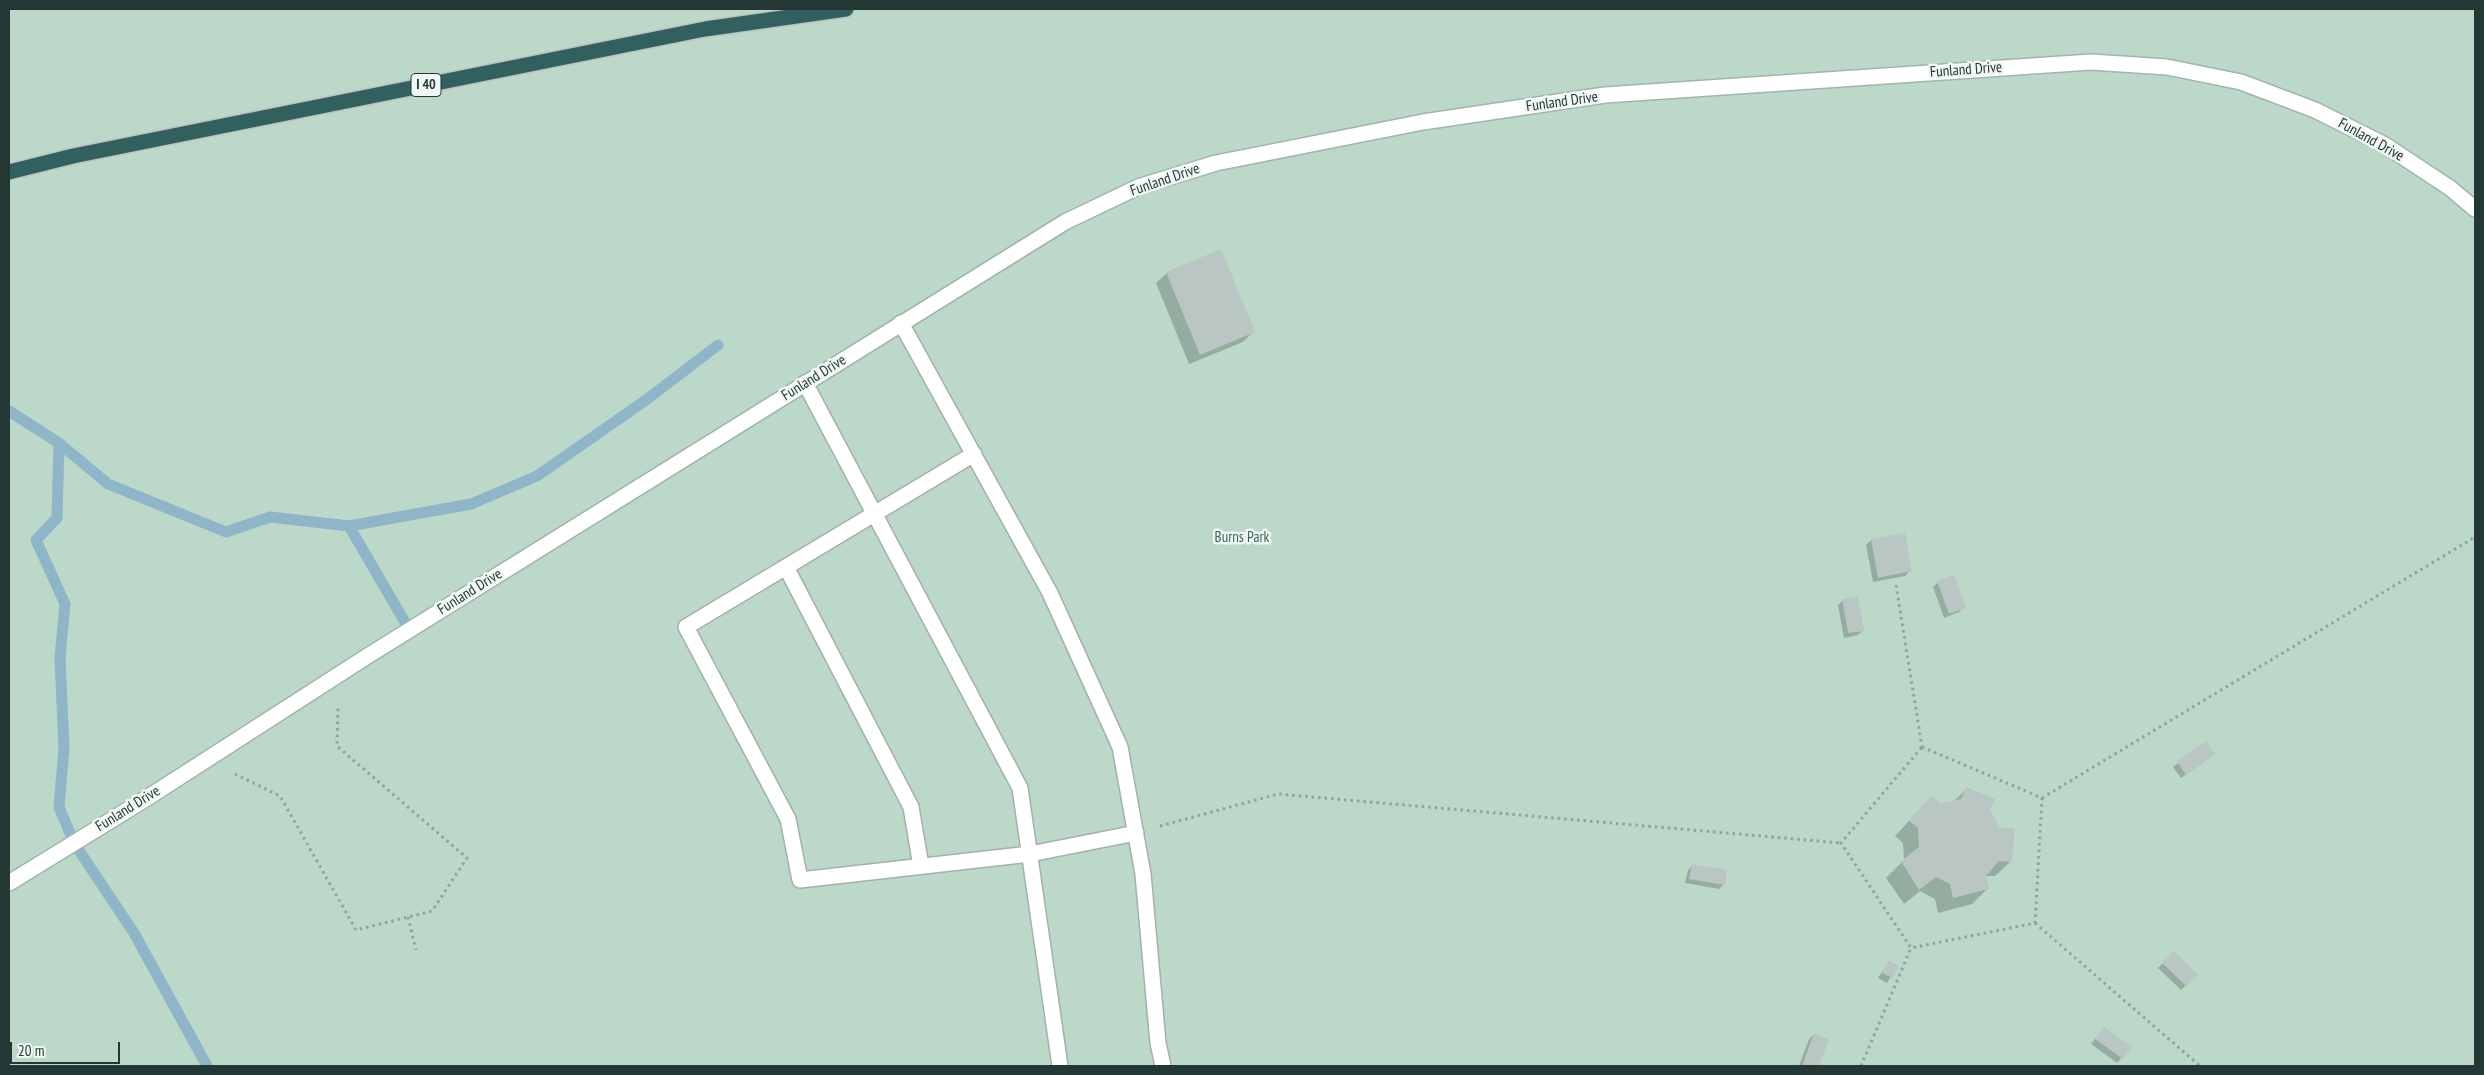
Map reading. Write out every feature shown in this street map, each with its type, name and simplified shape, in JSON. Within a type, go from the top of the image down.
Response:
[{"type":"highway","name":"I 40","points":[[9,172],[73,156],[704,29],[846,9]]},
{"type":"street","name":"Funland Drive","points":[[9,883],[340,673],[1065,222],[1138,187],[1225,161],[1423,122],[1605,95],[2091,62],[2167,67],[2241,82],[2315,110],[2385,145],[2450,188],[2475,209]]},
{"type":"street","points":[[901,323],[1050,593],[1117,738],[1143,874],[1158,1043],[1164,1066]]},
{"type":"street","points":[[806,383],[1020,788],[1060,1066]]},
{"type":"street","points":[[974,454],[686,627],[788,818],[800,880],[1030,854],[1136,833]]},
{"type":"street","points":[[786,567],[911,807],[921,866]]},
{"type":"path","points":[[2042,798],[2475,537]]},
{"type":"path","points":[[1841,843],[1922,747],[1896,585]]},
{"type":"path","points":[[205,760],[280,796],[356,930],[432,912],[467,858],[337,746],[340,673]]},
{"type":"path","points":[[1922,747],[2042,798]]},
{"type":"path","points":[[1136,833],[1278,794],[1841,843]]},
{"type":"path","points":[[2035,923],[2042,798]]},
{"type":"path","points":[[1841,843],[1911,948]]},
{"type":"path","points":[[408,918],[416,950]]},
{"type":"path","points":[[1911,948],[2035,923]]},
{"type":"path","points":[[2035,923],[2200,1066]]},
{"type":"path","points":[[1861,1066],[1911,948]]},
{"type":"green space","name":"Burns Park","points":[[9,9],[2475,9],[2475,1066],[9,1066]]},
{"type":"building","points":[[1221,249],[1255,332],[1200,355],[1166,272]]},
{"type":"building","points":[[1905,533],[1912,571],[1878,578],[1871,539]]},
{"type":"building","points":[[1954,575],[1966,608],[1949,614],[1937,581]]},
{"type":"building","points":[[1858,597],[1864,631],[1848,633],[1842,599]]},
{"type":"building","points":[[2206,741],[2215,754],[2186,775],[2177,761]]},
{"type":"building","points":[[1966,787],[1995,799],[1990,810],[2000,828],[2015,828],[2012,862],[1999,861],[1986,876],[1989,889],[1953,898],[1950,884],[1936,877],[1919,890],[1901,861],[1919,847],[1918,828],[1909,821],[1931,796],[1940,803],[1961,799]]},
{"type":"building","points":[[1692,864],[1727,870],[1725,885],[1689,879]]},
{"type":"building","points":[[2174,951],[2198,975],[2186,986],[2162,963]]},
{"type":"building","points":[[1889,961],[1899,966],[1893,978],[1882,973]]},
{"type":"building","points":[[2104,1027],[2132,1047],[2123,1059],[2095,1039]]},
{"type":"building","points":[[1814,1033],[1829,1039],[1819,1066],[1802,1066]]},
{"type":"waterway","points":[[349,526],[471,504],[537,476],[646,400],[718,345]]},
{"type":"waterway","points":[[9,411],[59,443]]},
{"type":"waterway","points":[[207,1066],[134,933],[74,843],[59,807],[64,748],[60,658],[65,604],[36,540],[57,518],[59,443],[108,484],[226,532],[270,517],[349,526],[409,629]]}]
